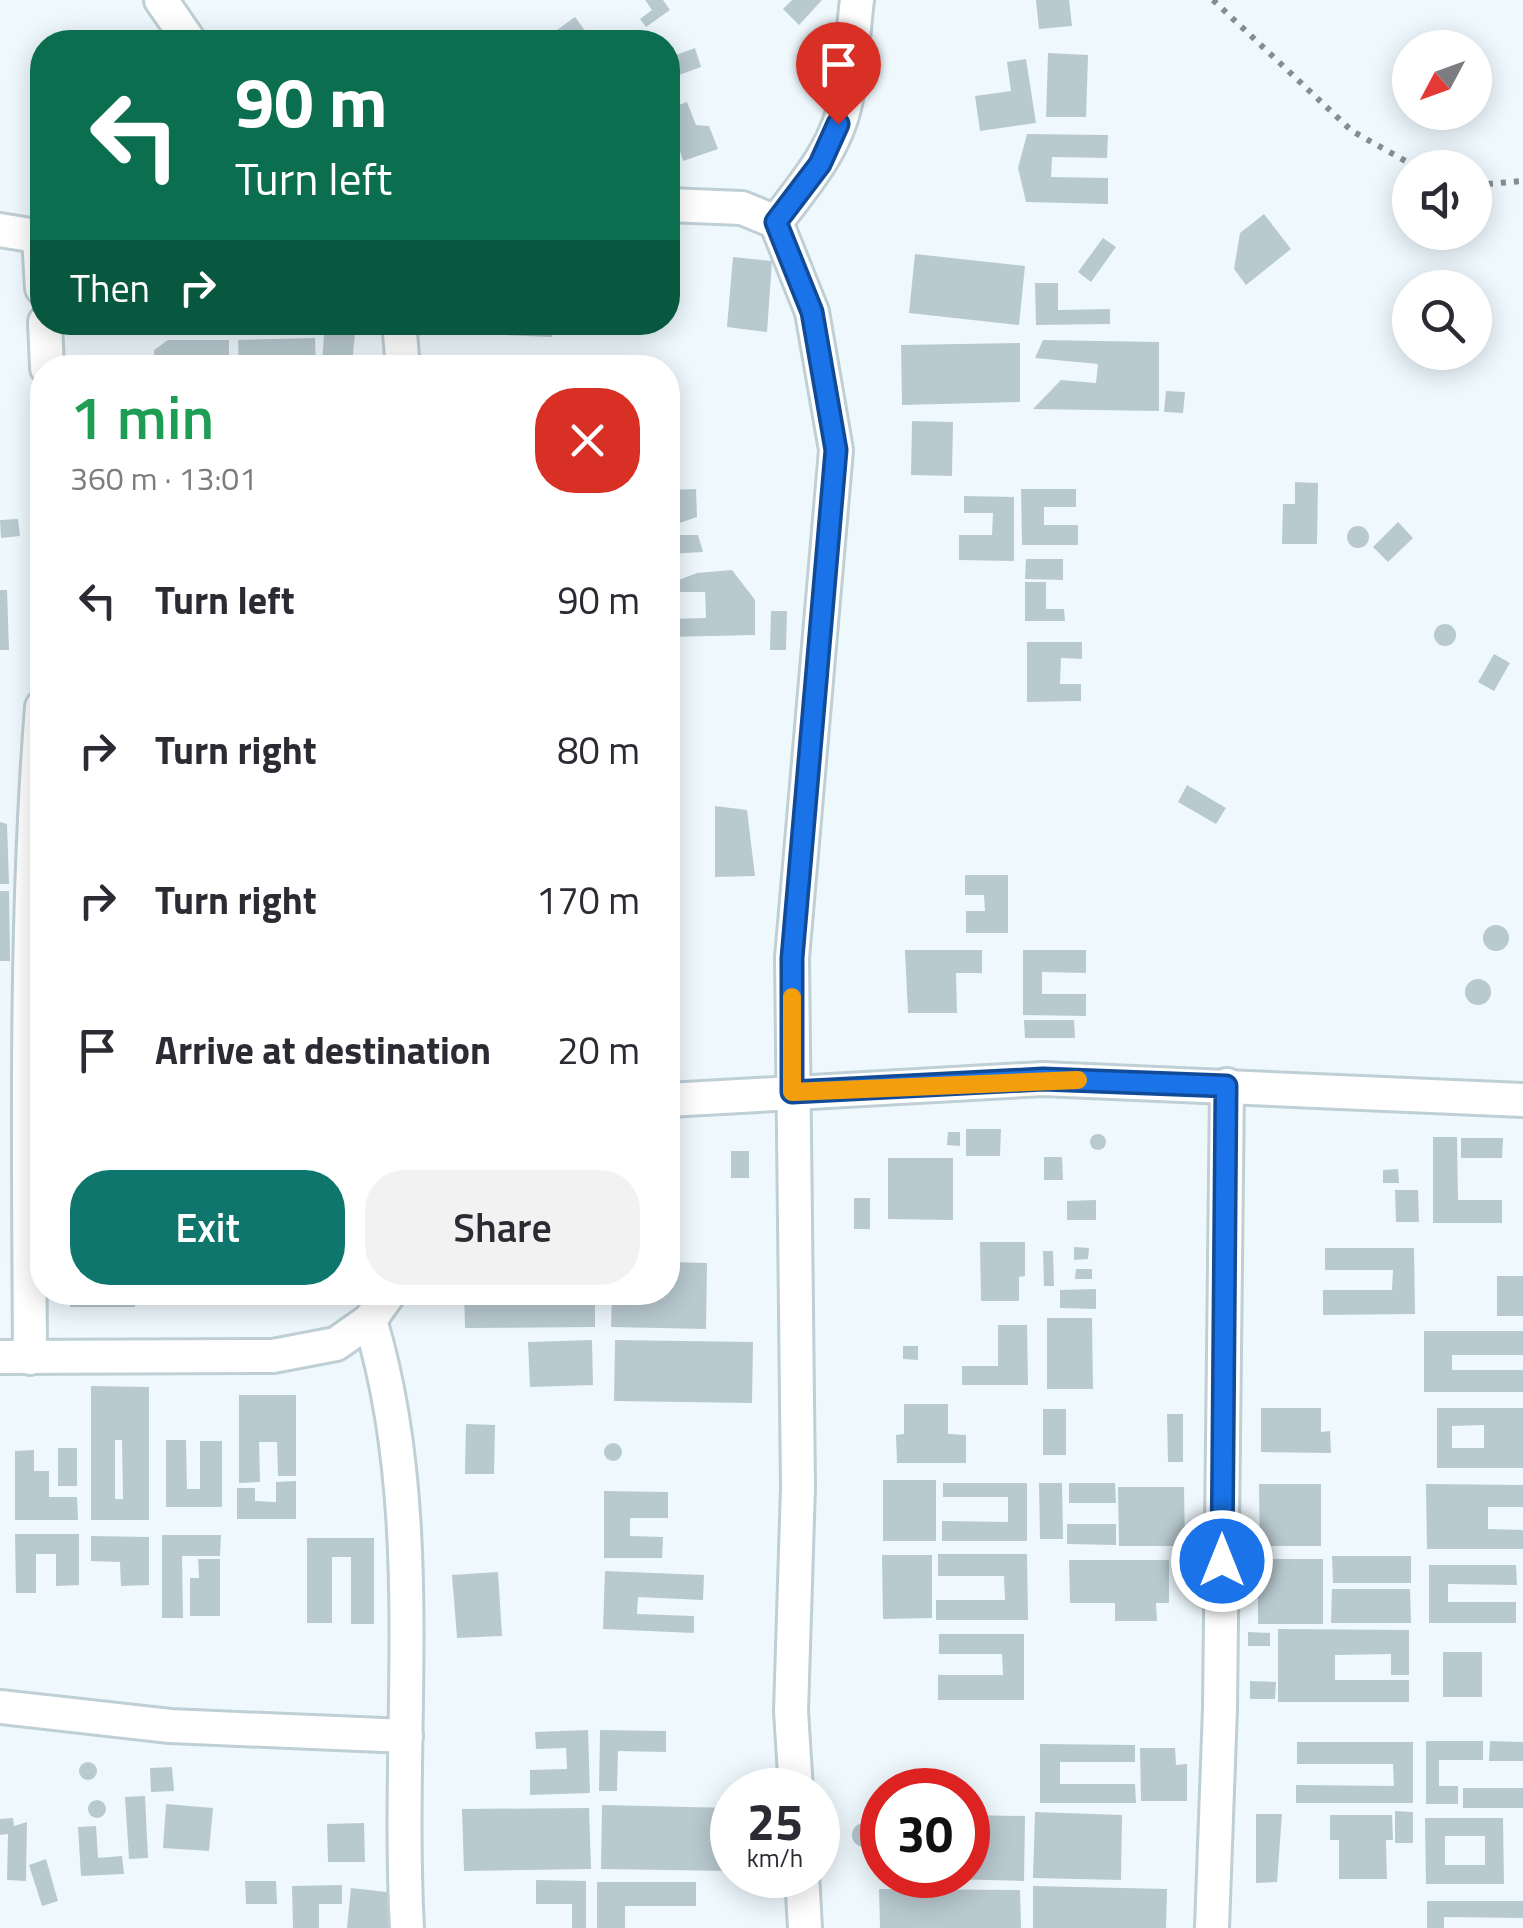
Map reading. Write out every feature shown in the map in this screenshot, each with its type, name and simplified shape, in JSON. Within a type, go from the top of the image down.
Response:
[{"type":"street","points":[[161,0],[182,30]]},
{"type":"street","points":[[776,222],[820,164],[838,124],[847,96],[857,0]]},
{"type":"street","points":[[680,205],[742,208],[776,222],[812,312],[836,450],[792,958],[798,1487],[791,1711],[795,1768]]},
{"type":"street","points":[[0,230],[30,235]]},
{"type":"street","points":[[30,931],[15,1358],[273,1356],[336,1344],[370,1320],[381,1305]]},
{"type":"street","points":[[680,1099],[1043,1079],[1523,1100]]},
{"type":"street","points":[[1212,1928],[1220,1708],[1226,1086]]},
{"type":"street","points":[[370,1320],[389,1383],[405,1595],[406,1928]]},
{"type":"street","points":[[0,1707],[170,1726],[406,1736]]},
{"type":"street","points":[[803,1898],[805,1928]]},
{"type":"path","points":[[1213,0],[1352,131],[1392,153]]},
{"type":"path","points":[[1492,184],[1523,182]]},
{"type":"building","points":[[645,0],[663,0],[670,10],[646,27],[640,19],[652,10]]},
{"type":"building","points":[[792,0],[822,0],[799,25],[783,9]]},
{"type":"building","points":[[1036,0],[1069,0],[1072,26],[1039,29]]},
{"type":"building","points":[[575,17],[584,30],[557,30]]},
{"type":"building","points":[[695,48],[701,67],[680,75],[680,54]]},
{"type":"building","points":[[1048,53],[1088,55],[1086,117],[1046,117]]},
{"type":"building","points":[[1026,59],[1036,123],[980,131],[975,96],[1011,91],[1007,62]]},
{"type":"building","points":[[687,102],[696,125],[709,126],[718,149],[683,161],[680,105]]},
{"type":"building","points":[[1027,134],[1108,135],[1107,158],[1052,157],[1051,177],[1108,178],[1108,204],[1026,202],[1018,168]]},
{"type":"building","points":[[1264,214],[1291,249],[1246,285],[1234,269],[1240,233]]},
{"type":"building","points":[[1103,238],[1116,247],[1091,282],[1078,272]]},
{"type":"building","points":[[915,254],[1025,266],[1019,325],[909,313]]},
{"type":"building","points":[[733,257],[772,261],[767,332],[727,327]]},
{"type":"building","points":[[1035,283],[1058,283],[1058,310],[1110,309],[1110,324],[1036,325]]},
{"type":"building","points":[[324,335],[355,335],[353,355],[323,355]]},
{"type":"building","points":[[315,338],[316,355],[239,355],[238,340]]},
{"type":"building","points":[[168,340],[229,340],[229,355],[154,355],[154,350]]},
{"type":"building","points":[[1043,340],[1159,342],[1159,411],[1033,409],[1061,380],[1096,383],[1098,364],[1035,358]]},
{"type":"building","points":[[1020,343],[1020,402],[902,405],[901,345]]},
{"type":"building","points":[[1166,391],[1185,392],[1183,413],[1164,412]]},
{"type":"building","points":[[912,421],[953,422],[952,476],[911,475]]},
{"type":"building","points":[[1295,482],[1318,483],[1317,544],[1282,544],[1283,504],[1295,504]]},
{"type":"building","points":[[696,489],[697,517],[680,523],[680,490]]},
{"type":"building","points":[[1021,489],[1076,489],[1076,507],[1044,507],[1044,525],[1078,525],[1078,545],[1022,545]]},
{"type":"building","points":[[964,496],[1014,497],[1014,561],[959,560],[959,535],[992,535],[993,513],[964,513]]},
{"type":"building","points":[[18,519],[20,536],[1,538],[0,520]]},
{"type":"building","points":[[1398,522],[1413,538],[1388,562],[1373,547]]},
{"type":"building","points":[[1358,526],[1366,529],[1366,545],[1358,548],[1350,545],[1347,537],[1350,529]]},
{"type":"building","points":[[680,535],[698,535],[703,552],[680,553]]},
{"type":"building","points":[[1026,559],[1063,559],[1063,580],[1025,579]]},
{"type":"building","points":[[732,570],[755,600],[755,635],[680,637],[680,619],[706,618],[705,592],[680,592],[680,579],[697,573]]},
{"type":"building","points":[[1025,582],[1046,582],[1046,609],[1064,609],[1065,621],[1025,621]]},
{"type":"building","points":[[0,590],[7,590],[9,650],[0,650]]},
{"type":"building","points":[[771,611],[787,611],[786,650],[770,650]]},
{"type":"building","points":[[1445,624],[1453,627],[1453,643],[1445,646],[1437,643],[1434,635],[1437,627]]},
{"type":"building","points":[[1027,642],[1082,642],[1082,659],[1061,658],[1060,684],[1081,684],[1081,701],[1027,702]]},
{"type":"building","points":[[1494,654],[1510,663],[1494,691],[1478,682]]},
{"type":"building","points":[[1187,785],[1226,808],[1216,824],[1178,802]]},
{"type":"building","points":[[715,806],[747,810],[755,876],[715,877]]},
{"type":"building","points":[[0,822],[7,824],[9,884],[0,884]]},
{"type":"building","points":[[965,875],[1008,875],[1008,933],[966,933],[966,911],[985,911],[984,895],[965,895]]},
{"type":"building","points":[[0,891],[9,891],[10,961],[0,961]]},
{"type":"building","points":[[1496,925],[1505,929],[1509,938],[1505,947],[1496,951],[1487,947],[1483,938],[1487,929]]},
{"type":"building","points":[[905,950],[982,950],[982,973],[956,973],[957,1013],[908,1013]]},
{"type":"building","points":[[1023,950],[1086,950],[1086,973],[1042,972],[1042,994],[1086,994],[1086,1016],[1023,1015]]},
{"type":"building","points":[[1478,979],[1487,983],[1491,992],[1487,1001],[1478,1005],[1469,1001],[1465,992],[1469,983]]},
{"type":"building","points":[[1024,1020],[1074,1020],[1075,1038],[1025,1038]]},
{"type":"building","points":[[966,1129],[1001,1129],[1000,1156],[966,1156]]},
{"type":"building","points":[[948,1132],[960,1132],[960,1146],[947,1145]]},
{"type":"building","points":[[1098,1134],[1106,1142],[1098,1150],[1090,1142]]},
{"type":"building","points":[[1433,1137],[1457,1137],[1458,1200],[1502,1200],[1502,1223],[1433,1223]]},
{"type":"building","points":[[1461,1138],[1503,1138],[1502,1158],[1461,1158]]},
{"type":"building","points":[[731,1151],[749,1151],[749,1178],[731,1178]]},
{"type":"building","points":[[1044,1157],[1062,1157],[1063,1180],[1044,1180]]},
{"type":"building","points":[[888,1158],[953,1158],[953,1220],[888,1219]]},
{"type":"building","points":[[1398,1169],[1399,1183],[1383,1183],[1383,1170]]},
{"type":"building","points":[[1395,1190],[1418,1190],[1419,1222],[1396,1222]]},
{"type":"building","points":[[854,1198],[870,1198],[870,1229],[854,1229]]},
{"type":"building","points":[[1096,1200],[1096,1220],[1067,1220],[1067,1201]]},
{"type":"building","points":[[980,1242],[1025,1242],[1025,1276],[1019,1277],[1019,1301],[981,1301]]},
{"type":"building","points":[[1074,1247],[1089,1248],[1088,1259],[1074,1260]]},
{"type":"building","points":[[1325,1248],[1414,1248],[1415,1314],[1323,1315],[1323,1290],[1392,1290],[1393,1270],[1325,1270]]},
{"type":"building","points":[[1043,1251],[1053,1251],[1054,1286],[1044,1286]]},
{"type":"building","points":[[680,1262],[707,1263],[706,1329],[611,1327],[612,1305],[680,1305]]},
{"type":"building","points":[[1076,1269],[1092,1269],[1092,1279],[1075,1279]]},
{"type":"building","points":[[1497,1276],[1523,1276],[1523,1316],[1497,1316]]},
{"type":"building","points":[[1096,1289],[1096,1309],[1060,1308],[1060,1290]]},
{"type":"building","points":[[70,1305],[135,1305],[135,1307]]},
{"type":"building","points":[[464,1305],[595,1305],[595,1327],[465,1328]]},
{"type":"building","points":[[1047,1318],[1092,1318],[1093,1389],[1047,1389]]},
{"type":"building","points":[[998,1325],[1027,1325],[1028,1385],[962,1385],[962,1366],[998,1366]]},
{"type":"building","points":[[1424,1331],[1523,1331],[1523,1355],[1452,1355],[1452,1370],[1523,1370],[1523,1392],[1424,1392]]},
{"type":"building","points":[[592,1340],[593,1385],[530,1387],[528,1342]]},
{"type":"building","points":[[615,1340],[753,1342],[752,1403],[614,1401]]},
{"type":"building","points":[[903,1346],[918,1346],[918,1360],[903,1359]]},
{"type":"building","points":[[91,1386],[149,1387],[149,1520],[91,1520]],"holes":[[[115,1440],[122,1440],[123,1499],[115,1499]]]},
{"type":"building","points":[[239,1395],[296,1395],[296,1476],[278,1476],[277,1442],[259,1442],[260,1482],[239,1483]]},
{"type":"building","points":[[904,1404],[948,1404],[948,1434],[966,1435],[966,1463],[897,1463],[896,1435],[904,1434]]},
{"type":"building","points":[[1261,1408],[1321,1408],[1321,1432],[1330,1431],[1331,1453],[1261,1452]]},
{"type":"building","points":[[1437,1408],[1523,1408],[1523,1468],[1437,1468]],"holes":[[[1484,1425],[1484,1448],[1452,1448],[1452,1426]]]},
{"type":"building","points":[[1043,1409],[1066,1409],[1066,1455],[1043,1455]]},
{"type":"building","points":[[1167,1414],[1183,1414],[1183,1462],[1168,1462]]},
{"type":"building","points":[[466,1424],[495,1425],[494,1474],[465,1474]]},
{"type":"building","points":[[166,1440],[186,1440],[187,1489],[200,1489],[200,1441],[222,1441],[222,1507],[166,1507]]},
{"type":"building","points":[[613,1443],[622,1452],[613,1461],[604,1452]]},
{"type":"building","points":[[58,1448],[77,1448],[77,1486],[58,1486]]},
{"type":"building","points":[[34,1450],[34,1471],[49,1471],[49,1497],[77,1497],[78,1520],[15,1520],[15,1451]]},
{"type":"building","points":[[883,1480],[936,1480],[936,1541],[883,1541]]},
{"type":"building","points":[[296,1481],[296,1519],[237,1519],[237,1488],[255,1488],[255,1501],[276,1502],[276,1482]]},
{"type":"building","points":[[943,1483],[1027,1483],[1027,1541],[942,1541],[942,1521],[1008,1522],[1008,1497],[943,1497]]},
{"type":"building","points":[[1039,1483],[1062,1483],[1063,1539],[1040,1539]]},
{"type":"building","points":[[1069,1483],[1115,1483],[1116,1503],[1069,1503]]},
{"type":"building","points":[[1259,1484],[1321,1484],[1321,1546],[1260,1546]]},
{"type":"building","points":[[1426,1484],[1523,1485],[1523,1507],[1488,1507],[1488,1529],[1523,1530],[1523,1549],[1427,1549]]},
{"type":"building","points":[[1118,1487],[1184,1487],[1185,1546],[1119,1546]]},
{"type":"building","points":[[604,1491],[668,1492],[668,1518],[630,1518],[630,1536],[663,1537],[662,1558],[604,1558]]},
{"type":"building","points":[[1067,1524],[1116,1524],[1116,1545],[1067,1544]]},
{"type":"building","points":[[15,1534],[79,1534],[79,1585],[56,1586],[56,1554],[36,1554],[36,1593],[16,1593]]},
{"type":"building","points":[[162,1535],[221,1535],[220,1556],[182,1556],[183,1618],[162,1618]]},
{"type":"building","points":[[91,1536],[149,1537],[149,1585],[121,1586],[120,1562],[91,1561]]},
{"type":"building","points":[[307,1538],[374,1538],[374,1624],[351,1624],[351,1557],[332,1557],[332,1623],[307,1623]]},
{"type":"building","points":[[938,1554],[1027,1554],[1028,1620],[936,1620],[936,1600],[1005,1600],[1004,1576],[938,1576]]},
{"type":"building","points":[[882,1555],[932,1555],[932,1618],[883,1619]]},
{"type":"building","points":[[1332,1556],[1411,1556],[1411,1583],[1333,1583]]},
{"type":"building","points":[[198,1559],[220,1559],[220,1616],[190,1616],[190,1578],[199,1578]]},
{"type":"building","points":[[1258,1559],[1323,1559],[1323,1624],[1258,1624]]},
{"type":"building","points":[[1069,1560],[1169,1560],[1169,1603],[1156,1603],[1157,1621],[1115,1621],[1115,1603],[1070,1603]]},
{"type":"building","points":[[1429,1565],[1516,1565],[1517,1585],[1448,1584],[1448,1602],[1516,1602],[1516,1623],[1429,1623]]},
{"type":"building","points":[[605,1571],[704,1575],[703,1600],[638,1597],[637,1614],[694,1616],[694,1633],[603,1629]]},
{"type":"building","points":[[498,1572],[502,1636],[457,1638],[452,1575]]},
{"type":"building","points":[[1332,1589],[1410,1589],[1411,1623],[1331,1623]]},
{"type":"building","points":[[1278,1629],[1409,1630],[1409,1675],[1391,1675],[1391,1654],[1335,1655],[1335,1680],[1409,1680],[1409,1702],[1278,1702]]},
{"type":"building","points":[[1248,1632],[1270,1633],[1270,1646],[1248,1646]]},
{"type":"building","points":[[939,1634],[1024,1634],[1024,1700],[938,1700],[938,1675],[1003,1675],[1002,1654],[939,1654]]},
{"type":"building","points":[[1443,1652],[1482,1652],[1482,1697],[1443,1697]]},
{"type":"building","points":[[1250,1681],[1276,1682],[1275,1699],[1250,1699]]},
{"type":"building","points":[[588,1730],[590,1793],[530,1795],[530,1770],[567,1769],[566,1748],[536,1749],[535,1732]]},
{"type":"building","points":[[600,1730],[666,1731],[666,1752],[618,1751],[617,1791],[599,1791]]},
{"type":"building","points":[[1426,1741],[1483,1741],[1483,1760],[1439,1760],[1439,1786],[1458,1786],[1458,1804],[1426,1804]]},
{"type":"building","points":[[1490,1741],[1523,1742],[1523,1761],[1489,1761]]},
{"type":"building","points":[[1297,1742],[1413,1742],[1413,1803],[1296,1803],[1296,1785],[1394,1786],[1393,1764],[1297,1764]]},
{"type":"building","points":[[1040,1744],[1135,1745],[1135,1762],[1060,1762],[1060,1784],[1135,1784],[1136,1803],[1040,1803]]},
{"type":"building","points":[[1140,1748],[1175,1748],[1176,1765],[1187,1764],[1187,1801],[1141,1801]]},
{"type":"building","points":[[88,1762],[97,1771],[88,1780],[79,1771]]},
{"type":"building","points":[[172,1767],[174,1791],[151,1792],[150,1768]]},
{"type":"building","points":[[1463,1788],[1523,1788],[1523,1808],[1463,1808]]},
{"type":"building","points":[[145,1796],[148,1858],[129,1859],[125,1797]]},
{"type":"building","points":[[97,1800],[106,1809],[97,1818],[88,1809]]},
{"type":"building","points":[[166,1804],[213,1808],[209,1851],[163,1848]]},
{"type":"building","points":[[602,1805],[710,1807],[710,1871],[601,1869]]},
{"type":"building","points":[[589,1808],[591,1869],[464,1871],[462,1809]]},
{"type":"building","points":[[1395,1811],[1413,1812],[1413,1843],[1395,1843]]},
{"type":"building","points":[[1035,1812],[1122,1815],[1121,1880],[1033,1878]]},
{"type":"building","points":[[1256,1814],[1282,1814],[1277,1882],[1256,1883]]},
{"type":"building","points":[[990,1815],[1025,1816],[1024,1881],[990,1880]]},
{"type":"building","points":[[1330,1815],[1392,1815],[1393,1840],[1386,1840],[1387,1879],[1339,1879],[1339,1840],[1330,1840]]},
{"type":"building","points":[[13,1818],[14,1826],[27,1822],[26,1881],[7,1880],[8,1834],[0,1835],[0,1819]]},
{"type":"building","points":[[1425,1818],[1503,1818],[1504,1884],[1426,1884]],"holes":[[[1445,1836],[1485,1836],[1485,1865],[1445,1865]]]},
{"type":"building","points":[[364,1823],[365,1862],[328,1862],[327,1824]]},
{"type":"building","points":[[860,1824],[860,1846],[852,1835]]},
{"type":"building","points":[[96,1826],[98,1858],[122,1856],[124,1874],[81,1876],[78,1827]]},
{"type":"building","points":[[46,1859],[58,1901],[42,1906],[29,1865]]},
{"type":"building","points":[[536,1880],[586,1881],[586,1928],[572,1928],[572,1904],[536,1904]]},
{"type":"building","points":[[245,1881],[276,1881],[277,1904],[246,1904]]},
{"type":"building","points":[[597,1882],[696,1882],[696,1906],[625,1906],[625,1928],[597,1928]]},
{"type":"building","points":[[342,1885],[342,1904],[319,1904],[319,1928],[293,1928],[292,1886]]},
{"type":"building","points":[[1033,1886],[1167,1889],[1166,1928],[1033,1928]]},
{"type":"building","points":[[351,1888],[396,1893],[392,1928],[347,1928]]},
{"type":"building","points":[[990,1890],[1020,1890],[1021,1928],[880,1928],[879,1898],[990,1898]]},
{"type":"building","points":[[1427,1901],[1523,1901],[1523,1918],[1444,1917],[1444,1928],[1427,1928]]},
{"type":"slow traffic","points":[[792,997],[792,1092],[1078,1080]]},
{"type":"route","points":[[838,124],[820,164],[776,222],[812,312],[826,371],[836,450],[792,958],[792,1092],[1043,1079],[1226,1086],[1222,1561]]}]
